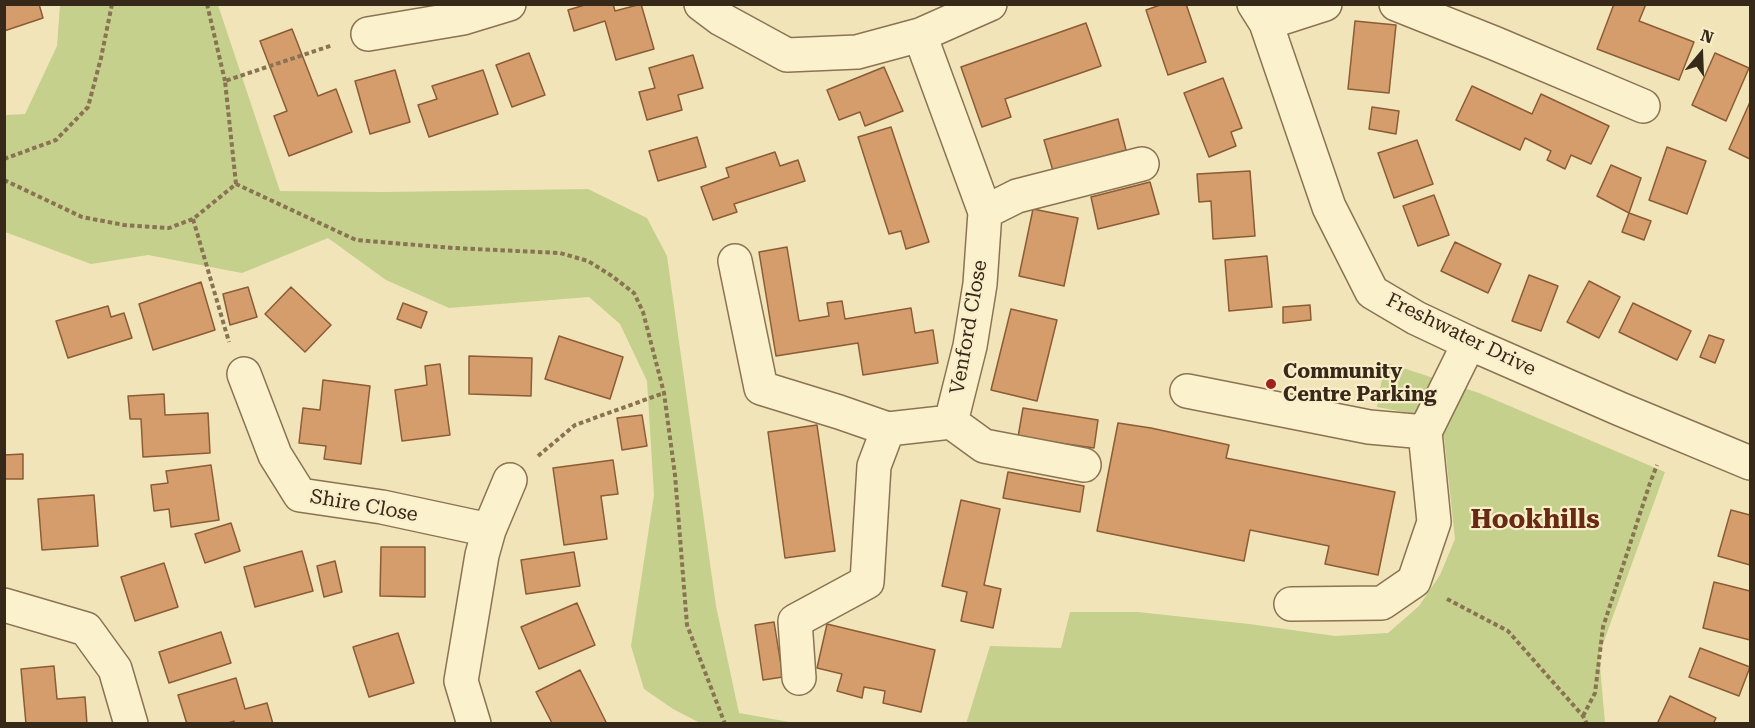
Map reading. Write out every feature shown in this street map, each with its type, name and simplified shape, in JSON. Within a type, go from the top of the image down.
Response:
[{"type":"street","points":[[368,33],[463,18],[509,4]]},
{"type":"street","points":[[701,4],[721,19],[787,55],[857,52],[920,35],[990,4]]},
{"type":"street","name":"Freshwater Drive","points":[[1325,4],[1260,14],[1329,207],[1372,292],[1416,318],[1469,343],[1750,463]]},
{"type":"street","points":[[1396,4],[1643,106]]},
{"type":"street","name":"Venford Close","points":[[735,261],[761,388],[888,429],[951,422],[970,346],[980,284],[985,212],[920,35]]},
{"type":"street","points":[[985,212],[1017,196],[1142,164]]},
{"type":"street","points":[[1291,604],[1383,603],[1414,581],[1434,522],[1425,432],[1469,343]]},
{"type":"street","name":"Shire Close","points":[[243,374],[275,455],[300,495],[382,507],[489,530]]},
{"type":"street","points":[[1187,391],[1369,427],[1425,432]]},
{"type":"street","points":[[951,422],[984,446],[1084,465]]},
{"type":"street","points":[[799,678],[795,621],[867,582],[874,466],[888,429]]},
{"type":"street","points":[[474,723],[461,681],[482,555],[489,530],[510,480]]},
{"type":"street","points":[[4,605],[86,629],[114,669],[131,723]]},
{"type":"path","points":[[4,159],[56,140],[88,107],[112,4]]},
{"type":"path","points":[[207,4],[225,81],[236,184]]},
{"type":"path","points":[[225,81],[368,33]]},
{"type":"path","points":[[4,180],[82,217],[124,225],[169,228],[194,219],[236,184]]},
{"type":"path","points":[[236,184],[356,240],[453,248],[560,253],[588,261],[634,293],[643,312],[664,393],[675,476],[687,625],[725,723]]},
{"type":"path","points":[[194,219],[226,334],[243,374]]},
{"type":"path","points":[[510,480],[575,425],[664,393]]},
{"type":"path","points":[[1583,716],[1594,693],[1603,627],[1650,483],[1672,431]]},
{"type":"path","points":[[1414,581],[1508,632],[1587,723]]},
{"type":"green space","points":[[60,5],[218,5],[280,191],[588,189],[647,218],[667,256],[716,606],[739,713],[795,723],[700,723],[673,709],[644,689],[631,646],[654,495],[647,381],[620,324],[589,297],[449,308],[386,280],[328,238],[242,273],[148,255],[91,264],[5,232],[5,115],[25,114],[57,46]]},
{"type":"green space","points":[[1385,362],[1479,393],[1665,472],[1599,655],[1605,723],[966,724],[990,646],[1061,648],[1070,612],[1138,612],[1335,636],[1388,633],[1419,606],[1440,575],[1455,539],[1444,437],[1421,415],[1377,407]]},
{"type":"building","points":[[4,4],[39,4],[43,18],[4,31]]},
{"type":"building","points":[[588,4],[613,4],[615,11],[641,4],[654,49],[616,60],[605,21],[574,31],[568,10]]},
{"type":"building","points":[[1163,4],[1186,4],[1206,62],[1168,75],[1146,10]]},
{"type":"building","points":[[1614,4],[1646,4],[1639,21],[1694,42],[1679,80],[1597,49]]},
{"type":"building","points":[[1355,21],[1396,25],[1389,93],[1348,89]]},
{"type":"building","points":[[1086,23],[1101,66],[1005,99],[1011,117],[982,127],[961,67]]},
{"type":"building","points":[[292,29],[318,96],[336,89],[352,132],[289,156],[274,116],[287,111],[260,41]]},
{"type":"building","points":[[529,53],[545,95],[512,107],[496,65]]},
{"type":"building","points":[[1715,53],[1749,68],[1726,121],[1692,105]]},
{"type":"building","points":[[693,55],[703,88],[678,95],[682,110],[647,120],[639,92],[655,88],[649,68]]},
{"type":"building","points":[[884,67],[903,111],[865,126],[860,112],[839,120],[827,90]]},
{"type":"building","points":[[395,70],[410,122],[370,134],[355,81]]},
{"type":"building","points":[[483,70],[498,114],[429,137],[418,105],[437,99],[432,86]]},
{"type":"building","points":[[1223,78],[1242,128],[1231,132],[1236,146],[1209,157],[1184,93]]},
{"type":"building","points":[[1472,86],[1532,114],[1541,94],[1609,126],[1591,164],[1571,155],[1565,169],[1547,160],[1551,151],[1525,138],[1520,150],[1456,120]]},
{"type":"building","points":[[1750,102],[1750,159],[1729,149]]},
{"type":"building","points":[[1372,107],[1399,111],[1396,134],[1369,129]]},
{"type":"building","points":[[1118,119],[1126,150],[1053,171],[1044,140]]},
{"type":"building","points":[[891,127],[929,242],[906,249],[901,231],[889,234],[858,137]]},
{"type":"building","points":[[697,137],[706,167],[658,181],[649,151]]},
{"type":"building","points":[[1417,140],[1433,184],[1394,198],[1378,153]]},
{"type":"building","points":[[1667,147],[1706,161],[1687,214],[1649,200]]},
{"type":"building","points":[[775,152],[780,166],[798,160],[805,181],[734,204],[737,212],[713,220],[701,187],[729,177],[726,168]]},
{"type":"building","points":[[1611,165],[1641,178],[1629,213],[1597,196]]},
{"type":"building","points":[[1250,171],[1255,236],[1213,239],[1211,201],[1199,202],[1197,174]]},
{"type":"building","points":[[1150,182],[1159,214],[1098,229],[1091,197]]},
{"type":"building","points":[[1434,195],[1449,235],[1418,246],[1403,206]]},
{"type":"building","points":[[1033,209],[1078,218],[1064,286],[1019,276]]},
{"type":"building","points":[[1629,213],[1651,221],[1644,240],[1622,232]]},
{"type":"building","points":[[1455,242],[1501,264],[1488,293],[1441,271]]},
{"type":"building","points":[[787,247],[799,321],[829,316],[827,303],[842,301],[845,319],[911,308],[915,333],[933,330],[938,363],[863,375],[858,343],[776,356],[759,252]]},
{"type":"building","points":[[1267,256],[1272,307],[1229,311],[1225,260]]},
{"type":"building","points":[[1529,275],[1558,286],[1541,331],[1512,321]]},
{"type":"building","points":[[1589,281],[1620,297],[1599,338],[1567,322]]},
{"type":"building","points":[[201,282],[215,330],[153,350],[139,304]]},
{"type":"building","points":[[248,287],[257,317],[230,325],[223,294]]},
{"type":"building","points":[[291,287],[331,325],[305,352],[265,314]]},
{"type":"building","points":[[403,303],[427,312],[421,328],[397,319]]},
{"type":"building","points":[[1633,303],[1691,331],[1677,360],[1619,332]]},
{"type":"building","points":[[1310,305],[1311,320],[1283,323],[1283,307]]},
{"type":"building","points":[[108,306],[111,317],[124,313],[132,338],[68,358],[56,321]]},
{"type":"building","points":[[1011,309],[1057,320],[1037,401],[991,390]]},
{"type":"building","points":[[1709,335],[1724,340],[1715,363],[1700,357]]},
{"type":"building","points":[[559,336],[623,357],[610,399],[545,379]]},
{"type":"building","points":[[469,356],[532,358],[531,396],[469,394]]},
{"type":"building","points":[[440,364],[450,435],[402,441],[395,390],[427,385],[425,366]]},
{"type":"building","points":[[323,380],[370,386],[361,464],[324,459],[326,446],[299,443],[303,408],[320,410]]},
{"type":"building","points":[[164,394],[165,415],[208,413],[210,453],[143,457],[141,419],[130,419],[128,396]]},
{"type":"building","points":[[1023,408],[1098,420],[1094,448],[1018,437]]},
{"type":"building","points":[[642,415],[647,446],[622,450],[617,418]]},
{"type":"building","points":[[1118,423],[1229,445],[1226,458],[1395,492],[1378,575],[1325,564],[1329,546],[1250,530],[1244,561],[1097,531]]},
{"type":"building","points":[[817,425],[835,551],[785,558],[768,432]]},
{"type":"building","points":[[23,454],[23,479],[4,479],[4,455]]},
{"type":"building","points":[[613,460],[618,494],[601,496],[607,539],[564,545],[553,468]]},
{"type":"building","points":[[211,465],[219,520],[171,527],[169,509],[154,511],[151,485],[168,483],[166,471]]},
{"type":"building","points":[[1008,472],[1084,486],[1080,512],[1003,498]]},
{"type":"building","points":[[94,495],[98,546],[42,550],[38,499]]},
{"type":"building","points":[[961,500],[1000,509],[984,585],[1001,589],[993,628],[961,621],[967,592],[942,586]]},
{"type":"building","points":[[1731,510],[1750,515],[1750,565],[1718,556]]},
{"type":"building","points":[[231,523],[240,551],[205,563],[195,534]]},
{"type":"building","points":[[381,547],[425,547],[425,597],[380,596]]},
{"type":"building","points":[[302,551],[313,591],[255,607],[244,567]]},
{"type":"building","points":[[574,552],[580,586],[526,594],[521,560]]},
{"type":"building","points":[[335,561],[342,592],[324,597],[317,566]]},
{"type":"building","points":[[164,563],[178,607],[135,621],[121,577]]},
{"type":"building","points":[[1714,582],[1750,591],[1750,640],[1703,628]]},
{"type":"building","points":[[577,603],[595,645],[539,669],[521,627]]},
{"type":"building","points":[[774,622],[783,677],[763,680],[755,625]]},
{"type":"building","points":[[827,624],[935,650],[921,712],[883,703],[885,691],[864,687],[862,698],[837,691],[842,674],[817,668]]},
{"type":"building","points":[[221,632],[231,663],[169,683],[159,652]]},
{"type":"building","points":[[398,633],[414,683],[369,697],[353,647]]},
{"type":"building","points":[[1700,648],[1750,667],[1739,696],[1689,677]]},
{"type":"building","points":[[54,666],[57,699],[85,697],[87,724],[26,724],[21,669]]},
{"type":"building","points":[[580,670],[607,724],[550,724],[552,723],[536,692]]},
{"type":"building","points":[[236,678],[245,709],[267,703],[273,724],[235,724],[234,721],[225,724],[187,724],[178,695]]},
{"type":"building","points":[[1670,696],[1716,718],[1713,724],[1657,724]]},
{"type":"place","name":"Community Centre Parking","points":[[1271,384]]},
{"type":"district","name":"Hookhills","points":[[1535,520]]}]
